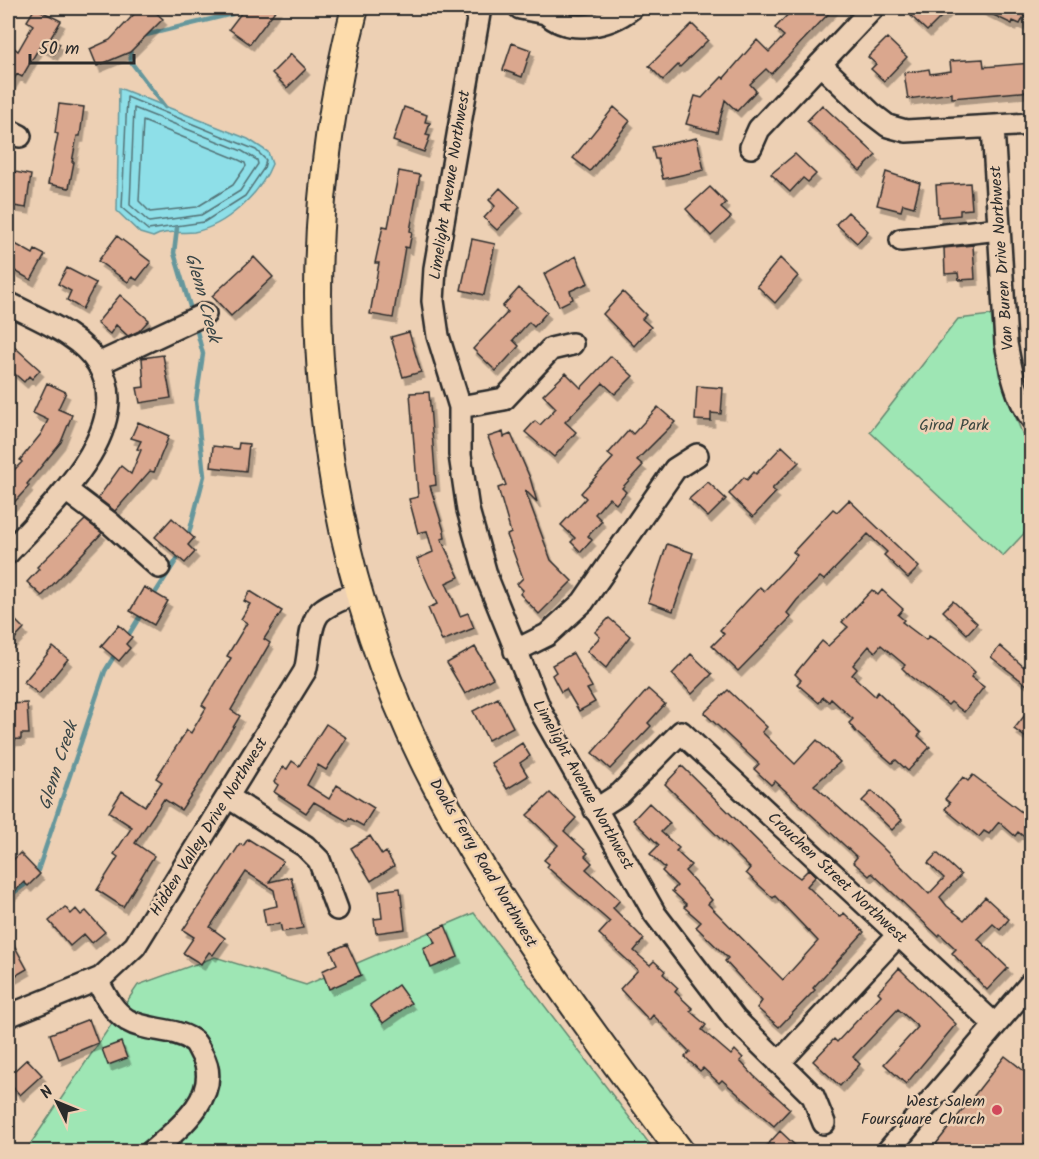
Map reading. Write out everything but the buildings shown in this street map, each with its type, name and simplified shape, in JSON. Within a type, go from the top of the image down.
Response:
[{"type":"main road","name":"Doaks Ferry Road Northwest","points":[[355,8],[331,132],[321,228],[319,305],[321,391],[326,439],[342,530],[358,592],[408,729],[459,830],[551,974],[681,1152]]},
{"type":"street","name":"Limelight Avenue Northwest","points":[[480,8],[435,268],[433,301],[438,336],[460,407],[460,455],[468,510],[487,578],[540,712],[667,931],[735,1019],[813,1095],[824,1123]]},
{"type":"street","points":[[520,8],[553,10],[555,22],[572,26],[618,19],[632,8]]},
{"type":"street","points":[[751,147],[759,129],[873,8]]},
{"type":"street","points":[[820,64],[888,126],[906,131],[1032,124]]},
{"type":"street","name":"Van Buren Drive Northwest","points":[[993,127],[1006,343],[1012,377],[1022,406],[1032,419]]},
{"type":"street","points":[[901,240],[999,229]]},
{"type":"street","points":[[8,303],[74,339],[98,364],[107,388],[108,410],[104,427],[91,453],[66,490],[8,553]]},
{"type":"street","points":[[98,364],[205,314]]},
{"type":"street","points":[[460,407],[504,399],[551,349],[572,344]]},
{"type":"street","points":[[514,651],[547,635],[583,602],[675,469],[698,455]]},
{"type":"street","points":[[66,490],[111,524],[159,567]]},
{"type":"street","name":"Hidden Valley Drive Northwest","points":[[8,1016],[97,980],[118,964],[135,946],[305,671],[310,654],[314,622],[320,612],[358,592]]},
{"type":"street","name":"Crouchen Street Northwest","points":[[595,810],[620,794],[681,732],[994,1024]]},
{"type":"street","points":[[228,797],[305,846],[318,860],[337,909]]},
{"type":"street","points":[[779,1063],[898,935]]},
{"type":"street","points":[[97,980],[110,1004],[126,1019],[147,1028],[172,1031],[194,1041],[206,1063],[206,1090],[188,1120],[151,1152]]},
{"type":"street","points":[[896,1149],[994,1024],[1032,982]]},
{"type":"green space","name":"Girod Park","points":[[991,315],[999,375],[1024,438],[1031,445],[1031,526],[1003,556],[870,432],[958,319]]},
{"type":"green space","points":[[474,913],[655,1151],[25,1152],[138,985],[215,957],[306,985]]},
{"type":"water","points":[[119,88],[248,139],[268,152],[272,164],[267,175],[250,197],[230,216],[206,229],[194,232],[168,232],[153,237],[140,233],[117,211]]},
{"type":"waterway","name":"Glenn Creek","points":[[142,36],[232,14],[240,8]]},
{"type":"waterway","name":"Glenn Creek","points":[[130,46],[131,62],[165,107]]},
{"type":"waterway","name":"Glenn Creek","points":[[177,228],[174,253],[192,313]]},
{"type":"waterway","name":"Glenn Creek","points":[[188,537],[204,476],[196,401],[203,354],[195,324]]},
{"type":"waterway","name":"Glenn Creek","points":[[152,598],[181,553]]},
{"type":"waterway","name":"Glenn Creek","points":[[126,639],[142,613]]},
{"type":"waterway","name":"Glenn Creek","points":[[36,876],[105,671],[116,653]]},
{"type":"waterway","name":"Glenn Creek","points":[[8,897],[30,881]]},
{"type":"place","name":"West Salem Foursquare Church","points":[[997,1110]]}]
